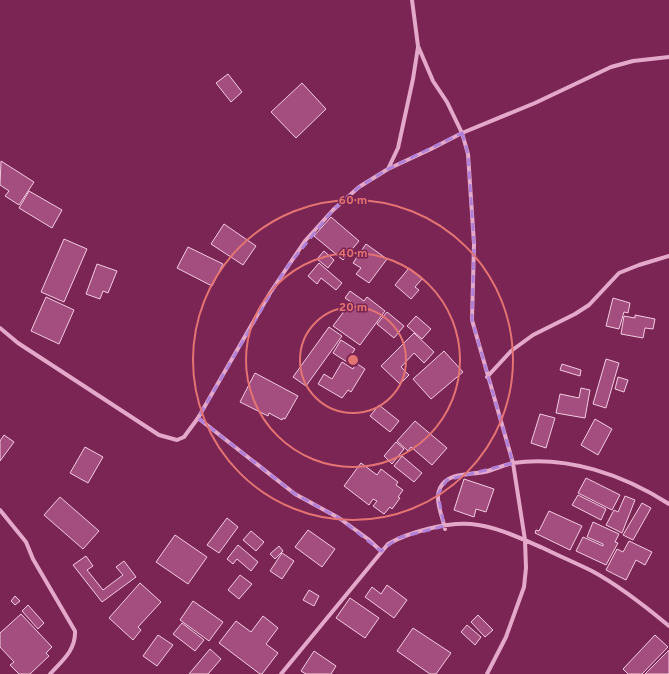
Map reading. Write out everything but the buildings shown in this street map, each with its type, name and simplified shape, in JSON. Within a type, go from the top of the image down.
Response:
[{"type":"street","points":[[412,0],[418,46],[433,81],[447,102],[462,133],[468,154],[474,244],[472,320],[487,377],[513,463],[525,540],[526,568],[524,587],[506,637],[487,674]]},
{"type":"street","points":[[388,169],[398,148],[413,79],[418,46]]},
{"type":"street","points":[[0,328],[18,343],[159,435],[178,440],[184,437],[198,418],[273,288],[305,241],[334,210],[359,187],[388,169],[462,133],[535,103],[610,68],[633,61],[669,57]]},
{"type":"street","points":[[487,377],[511,351],[534,335],[575,314],[588,305],[619,273],[669,256]]},
{"type":"street","points":[[198,418],[295,494],[338,518],[368,539],[381,551]]},
{"type":"street","points":[[445,528],[438,494],[440,487],[447,480],[460,475],[484,472],[513,463],[552,462],[589,468],[633,484],[669,504]]},
{"type":"street","points":[[0,510],[26,542],[33,559],[75,631],[76,640],[72,650],[50,674]]},
{"type":"street","points":[[281,674],[381,551],[398,538],[471,524],[498,530],[525,540],[593,572],[645,606],[669,626]]},
{"type":"highlighted area","points":[[462,133],[468,154],[474,244],[472,320],[513,463],[447,480],[438,494],[444,526],[398,538],[381,551],[339,518],[295,494],[198,418],[284,271],[333,210],[359,187],[388,169]]}]
